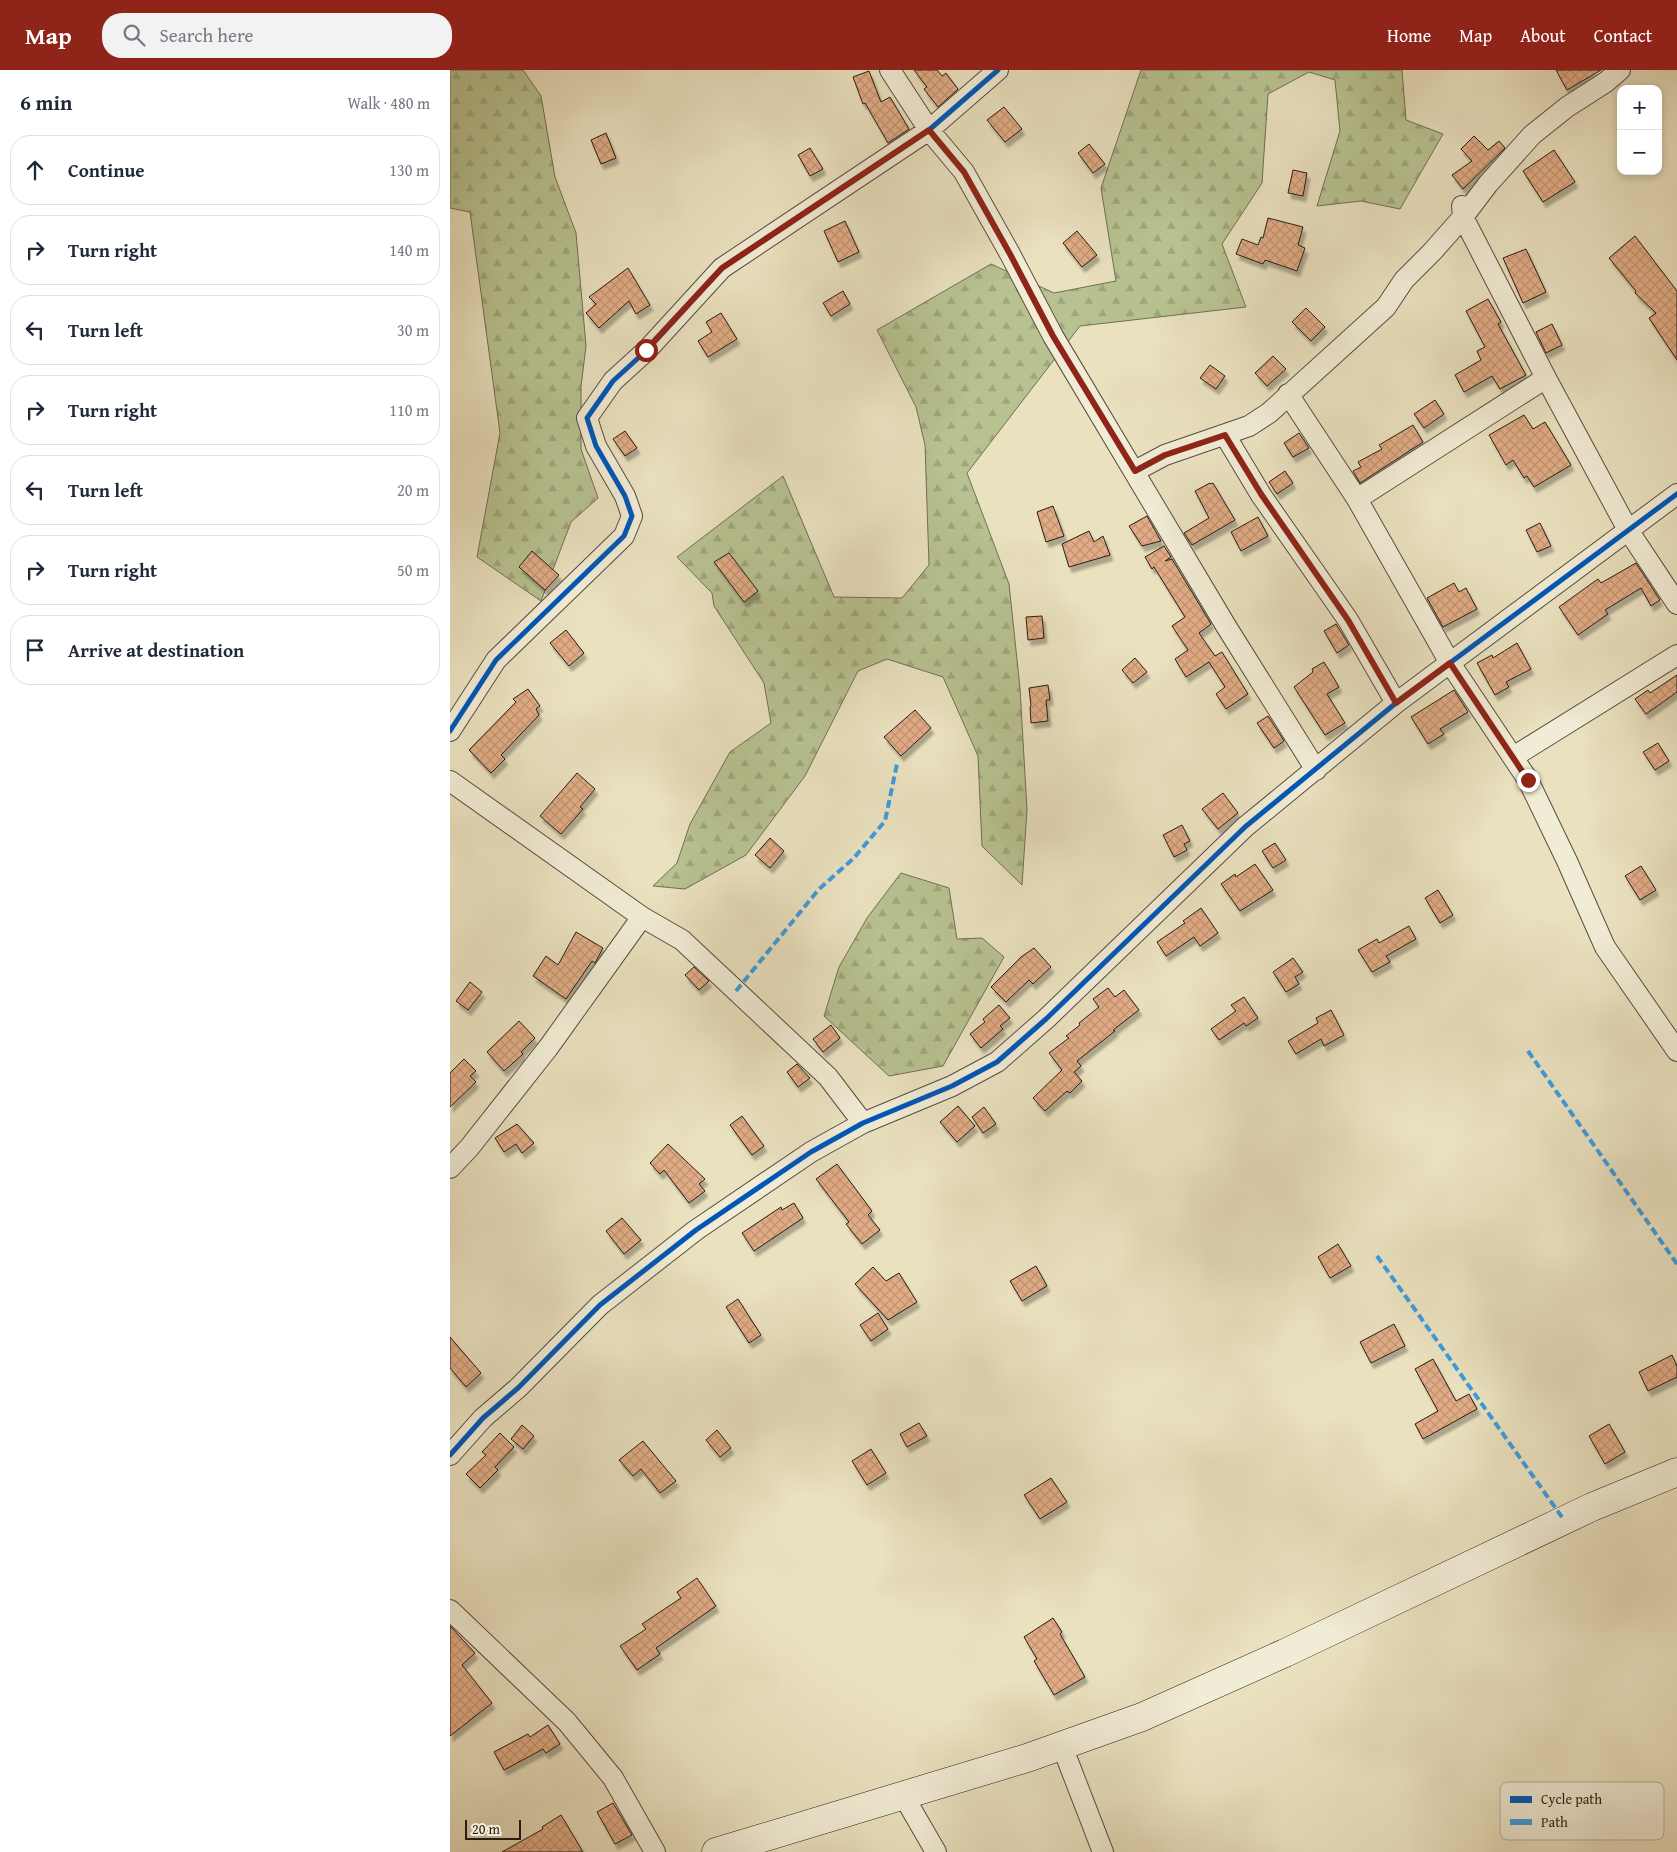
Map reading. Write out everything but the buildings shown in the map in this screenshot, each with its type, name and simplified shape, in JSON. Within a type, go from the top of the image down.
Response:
[{"type":"main road","points":[[716,1852],[1027,1758],[1151,1713],[1285,1653],[1592,1507],[1677,1472]]},
{"type":"street","points":[[890,70],[929,130],[964,172],[1053,336],[1226,626],[1316,770]]},
{"type":"street","points":[[450,731],[496,660],[624,536],[632,516],[625,496],[596,446],[587,418],[612,381],[646,350],[722,268],[929,130],[998,70]]},
{"type":"street","points":[[1135,471],[1165,455],[1249,426],[1268,413],[1386,307],[1404,280],[1432,252],[1462,209],[1488,184],[1532,135],[1567,106],[1606,82],[1620,70]]},
{"type":"street","points":[[1462,209],[1546,378],[1628,530],[1677,604]]},
{"type":"street","points":[[1357,499],[1546,378]]},
{"type":"street","points":[[1288,394],[1357,499],[1450,663],[1528,780],[1564,853],[1605,947],[1677,1051]]},
{"type":"street","points":[[1225,435],[1261,494],[1348,620],[1396,703]]},
{"type":"street","points":[[450,1455],[483,1418],[518,1388],[600,1305],[696,1230],[811,1152],[863,1123],[952,1086],[997,1062],[1053,1012],[1245,827],[1396,703],[1677,494]]},
{"type":"street","points":[[1513,757],[1677,655]]},
{"type":"street","points":[[450,781],[642,917],[682,940],[828,1077],[863,1123]]},
{"type":"street","points":[[450,1168],[469,1148],[548,1048],[642,917]]},
{"type":"street","points":[[450,1610],[567,1722],[613,1778],[655,1852]]},
{"type":"street","points":[[1062,1746],[1102,1852]]},
{"type":"street","points":[[903,1795],[936,1852]]},
{"type":"green space","points":[[450,70],[523,70],[541,96],[555,177],[576,233],[586,346],[581,386],[581,449],[598,498],[571,522],[541,601],[477,557],[500,433],[470,212],[450,208]]},
{"type":"green space","points":[[1141,70],[1402,70],[1406,120],[1443,134],[1400,209],[1361,201],[1317,206],[1340,131],[1335,80],[1309,72],[1268,94],[1262,183],[1222,244],[1246,307],[1080,326],[967,473],[1009,584],[1020,688],[1027,810],[1022,885],[982,846],[978,756],[943,677],[887,659],[858,671],[805,776],[746,855],[685,889],[653,886],[677,863],[690,824],[730,752],[771,723],[764,683],[714,606],[712,593],[677,557],[783,476],[834,597],[902,598],[929,565],[925,445],[916,407],[877,330],[991,264],[1054,293],[1116,281],[1101,188]]},
{"type":"green space","points":[[901,873],[949,888],[957,939],[982,938],[1004,957],[943,1066],[889,1076],[824,1016],[839,967],[867,918]]},
{"type":"marked path","points":[[736,991],[819,889],[853,859],[885,821],[897,764]]},
{"type":"marked path","points":[[1528,1051],[1677,1264]]},
{"type":"marked path","points":[[1377,1256],[1564,1520]]},
{"type":"cycle path","points":[[450,731],[496,660],[624,536],[632,516],[625,496],[596,446],[587,418],[613,381],[647,350],[722,268],[929,130],[998,70]]},
{"type":"cycle path","points":[[450,1455],[483,1418],[518,1388],[600,1305],[696,1230],[811,1152],[863,1123],[952,1086],[997,1062],[1046,1019],[1245,827],[1396,703],[1677,494]]},
{"type":"route","points":[[646,350],[722,268],[929,130],[964,172],[1053,336],[1135,471],[1165,455],[1225,435],[1247,473],[1348,620],[1396,703],[1450,663],[1528,780]]}]
